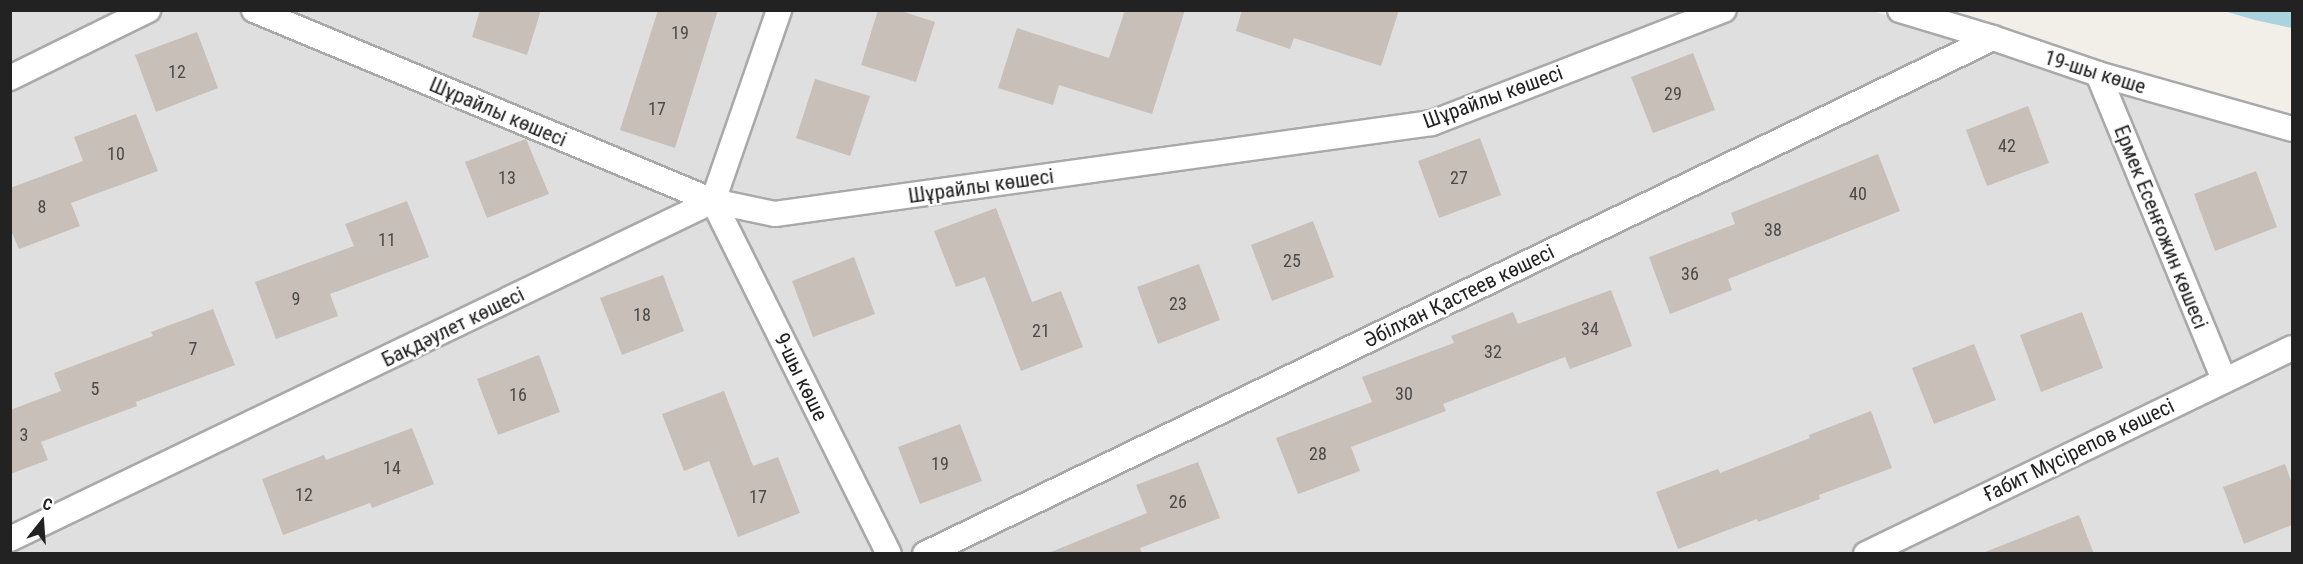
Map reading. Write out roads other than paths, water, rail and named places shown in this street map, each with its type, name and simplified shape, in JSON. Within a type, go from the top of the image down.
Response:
[{"type":"street","points":[[10,78],[148,10]]},
{"type":"street","name":"Шұрайлы көшесі","points":[[254,10],[713,201],[775,214],[1432,123],[1724,10]]},
{"type":"street","points":[[713,201],[779,10]]},
{"type":"street","name":"19-шы көше","points":[[1899,10],[1993,38],[2098,74],[2292,129]]},
{"type":"street","name":"Әбілхан Қастеев көшесi","points":[[925,554],[1993,38]]},
{"type":"street","name":"Ермек Есенғожин көшесі","points":[[2098,74],[2224,380]]},
{"type":"street","name":"Бақдәулет көшесi","points":[[10,539],[713,201]]},
{"type":"street","name":"9-шы көше","points":[[713,201],[889,554]]},
{"type":"street","name":"Ғабит Мүсірепов көшесi","points":[[1866,554],[2292,348]]},
{"type":"water","points":[[2224,11],[2292,11],[2292,28],[2255,20]]}]
